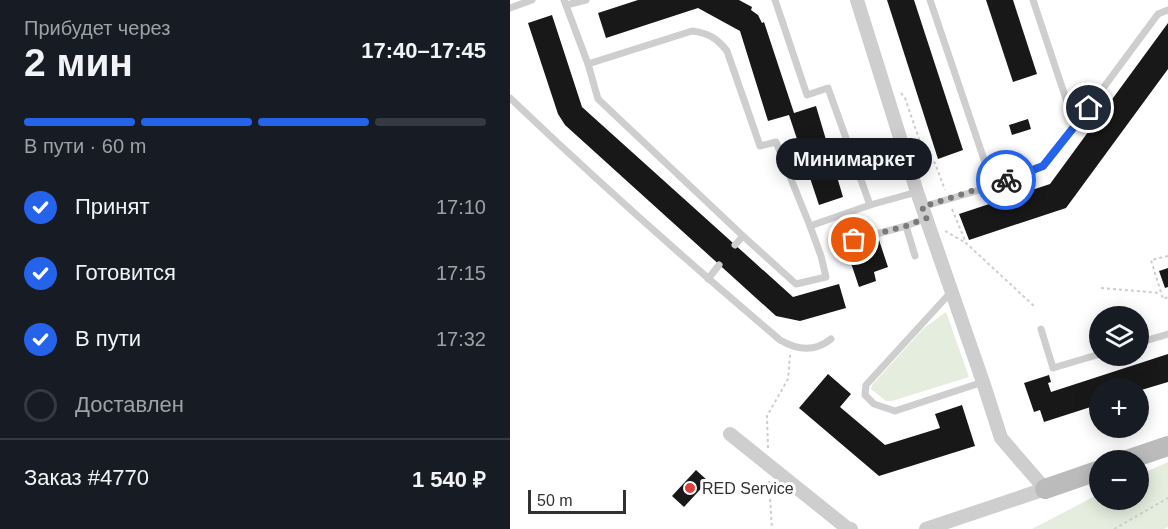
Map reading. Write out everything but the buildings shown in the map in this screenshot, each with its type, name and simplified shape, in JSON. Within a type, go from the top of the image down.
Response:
[{"type":"street","points":[[857,0],[917,192],[1001,438],[1046,489]]},
{"type":"street","points":[[730,434],[851,529]]},
{"type":"street","points":[[1149,452],[1168,446]]},
{"type":"street","points":[[926,529],[1089,474]]},
{"type":"lane","points":[[510,8],[532,0]]},
{"type":"lane","points":[[586,0],[565,3],[588,64],[598,99],[796,284],[826,277],[810,226],[776,142],[760,146],[727,51],[720,42],[702,32],[692,31],[588,64]]},
{"type":"lane","points":[[768,0],[776,3],[807,95],[828,88],[870,204]]},
{"type":"lane","points":[[930,0],[993,186]]},
{"type":"lane","points":[[1033,0],[1075,126]]},
{"type":"lane","points":[[854,240],[906,226],[926,216],[948,199],[993,186],[1043,166],[1158,14],[1168,10]]},
{"type":"lane","points":[[510,98],[708,279],[780,340],[790,346],[814,348],[831,339]]},
{"type":"lane","points":[[810,226],[870,204],[917,192]]},
{"type":"lane","points":[[906,226],[915,256]]},
{"type":"lane","points":[[735,245],[743,236]]},
{"type":"lane","points":[[708,279],[719,265]]},
{"type":"lane","points":[[952,291],[866,385],[865,395],[874,404],[895,411],[983,382]]},
{"type":"lane","points":[[1041,329],[1053,368],[1089,357]]},
{"type":"lane","points":[[1149,340],[1168,334]]},
{"type":"path","points":[[900,92],[905,98],[925,156],[935,163],[966,243]]},
{"type":"path","points":[[926,216],[966,243],[1034,306]]},
{"type":"path","points":[[1168,256],[1152,260],[1163,299],[1168,297]]},
{"type":"path","points":[[1101,288],[1161,292]]},
{"type":"path","points":[[772,529],[767,416],[788,379],[790,346]]},
{"type":"path","points":[[1114,529],[1168,498]]},
{"type":"shaded area","points":[[946,312],[969,377],[892,401],[886,401],[871,389],[872,385],[924,328]]},
{"type":"shaded area","points":[[1168,462],[1168,527],[1164,529],[1032,529],[1089,499],[1089,510],[1149,510],[1149,471]]},
{"type":"way so far","points":[[854,240],[927,218],[922,207],[1006,180]]},
{"type":"place","name":"Минимаркет","points":[[854,240]]},
{"type":"place","name":"RED Service","points":[[690,488]]},
{"type":"route","points":[[1006,180],[1043,166],[1089,108]]}]
